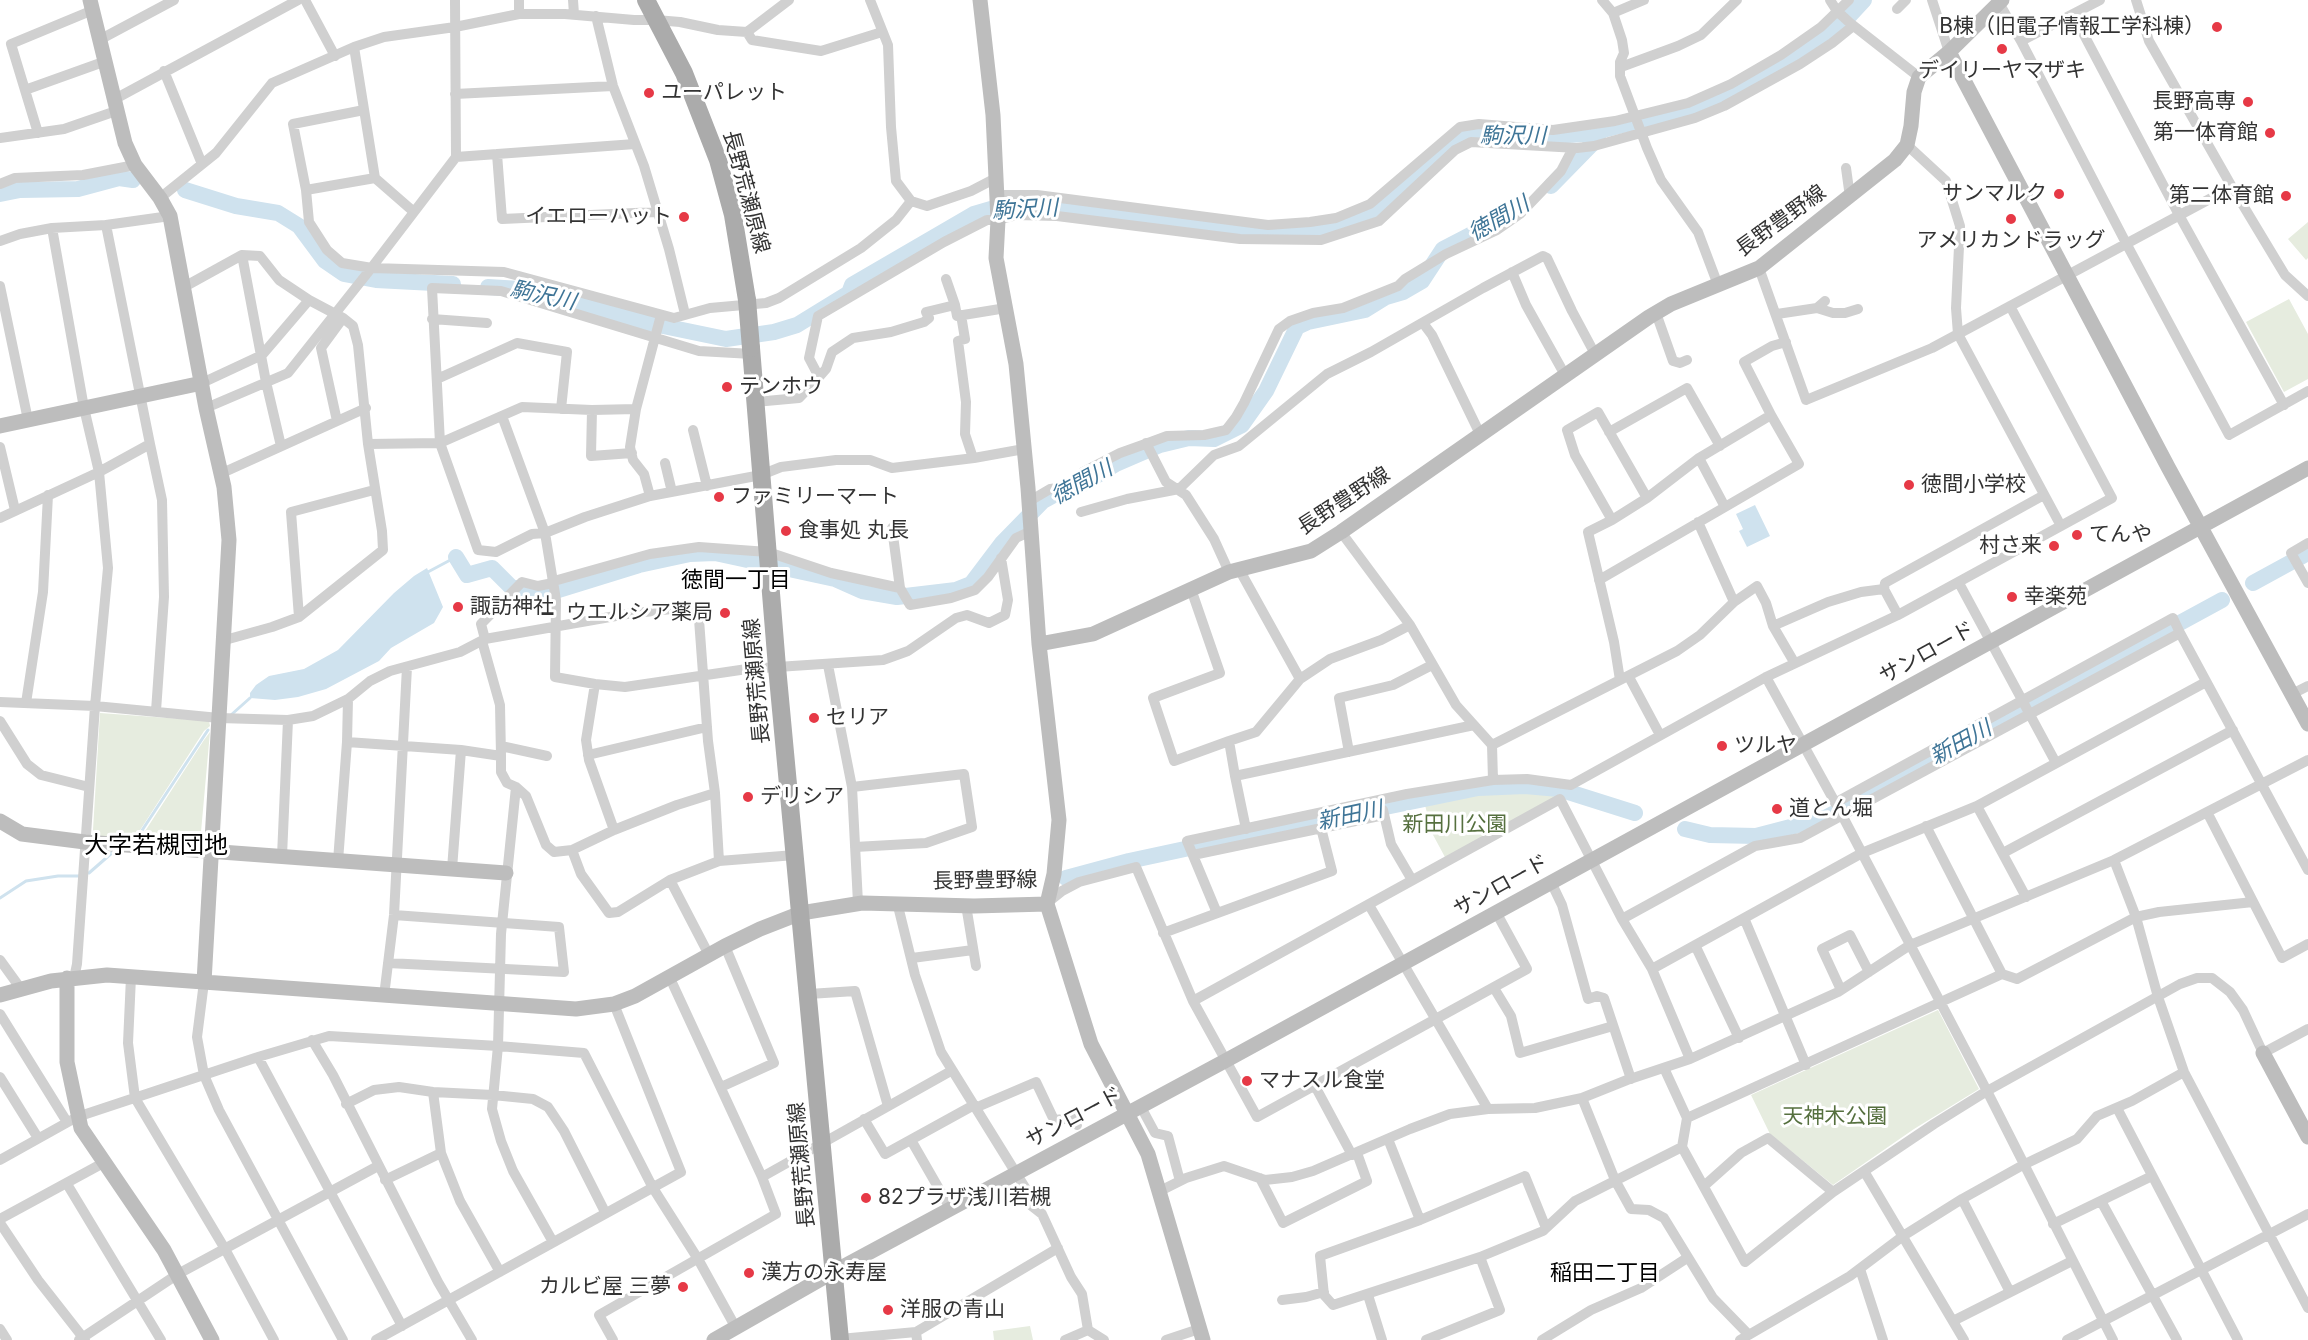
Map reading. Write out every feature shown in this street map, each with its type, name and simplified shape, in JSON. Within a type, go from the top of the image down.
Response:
[{"type":"main road","name":"長野荒瀬原線","points":[[646,0],[684,73],[718,160],[733,215],[747,300],[777,667],[840,1339]]},
{"type":"street","points":[[101,39],[174,0]]},
{"type":"street","points":[[0,138],[64,129],[116,105],[164,71],[298,0]]},
{"type":"street","points":[[305,0],[335,56]]},
{"type":"street","points":[[337,421],[321,348],[354,291],[456,157],[455,0]]},
{"type":"street","points":[[519,0],[519,14]]},
{"type":"street","points":[[573,0],[573,14]]},
{"type":"street","points":[[160,198],[216,153],[272,83],[354,47],[384,37],[455,27],[519,14],[573,14],[656,20],[680,22],[718,30],[747,32],[789,0]]},
{"type":"street","points":[[870,0],[888,45],[896,181],[911,201],[927,206],[970,191],[996,178]]},
{"type":"street","points":[[980,0],[993,115],[998,218],[996,258],[1016,364],[1039,644]]},
{"type":"street","points":[[1602,0],[1613,13],[1624,53],[1620,76],[1661,180],[1698,232],[1718,285]]},
{"type":"street","points":[[1613,13],[1644,0]]},
{"type":"street","points":[[1621,66],[1678,46],[1701,35],[1737,0]]},
{"type":"street","points":[[1830,0],[1838,13],[1919,77]]},
{"type":"street","points":[[997,197],[1037,195],[1268,225],[1336,218],[1370,204],[1460,128],[1479,124],[1553,130],[1615,121],[1688,103],[1731,84],[1781,55],[1821,27],[1849,0]]},
{"type":"street","points":[[1897,9],[1906,0]]},
{"type":"street","points":[[1932,0],[1950,52],[2308,724]]},
{"type":"street","points":[[2021,41],[2100,0]]},
{"type":"street","points":[[2136,0],[2149,42],[2232,187],[2285,275],[2308,296]]},
{"type":"street","points":[[2061,526],[1958,334],[1956,308],[1960,226],[1946,181],[1907,145],[1914,92],[1919,77],[1950,52],[2000,2],[2229,435],[2308,391]]},
{"type":"street","points":[[38,133],[11,44],[92,5],[125,143],[135,165],[160,198],[170,216],[201,383],[224,487],[229,540],[225,640],[204,982],[197,1037],[204,1075],[219,1110],[343,1340]]},
{"type":"street","points":[[2073,14],[2179,215],[2284,405]]},
{"type":"street","points":[[596,16],[613,86],[635,144],[669,249],[684,314]]},
{"type":"street","points":[[819,377],[809,358],[818,316],[944,242],[987,220],[1017,215],[1057,216],[1240,239],[1321,240],[1378,221],[1455,150],[1471,142],[1575,148],[1594,146],[1695,118],[1724,106],[1800,64],[1832,43],[1852,25]]},
{"type":"street","points":[[747,32],[752,40],[821,51],[882,32]]},
{"type":"street","points":[[354,47],[375,178],[414,212]]},
{"type":"street","points":[[25,90],[106,61]]},
{"type":"street","points":[[164,71],[202,164]]},
{"type":"street","points":[[455,94],[613,86]]},
{"type":"street","points":[[364,110],[293,124],[306,190],[309,222],[327,250],[342,262],[370,269],[504,272],[660,317],[674,318],[710,308],[766,303],[780,298],[861,248],[896,220],[911,201]]},
{"type":"street","points":[[456,157],[635,144]]},
{"type":"street","name":"長野豊野線","points":[[0,995],[71,978],[107,975],[576,1008],[614,1004],[635,996],[725,946],[801,913],[858,903],[1047,904],[1054,874],[1059,820],[1039,644],[1093,634],[1234,571],[1311,551],[1656,313],[1671,304],[1759,268],[1895,160],[1907,145]]},
{"type":"street","points":[[1028,506],[1050,489],[1066,487],[1083,472],[1120,453],[1149,448],[1167,436],[1204,435],[1226,430],[1244,404],[1279,329],[1290,321],[1312,313],[1343,308],[1398,286],[1405,279],[1446,254],[1497,230],[1520,214],[1553,180],[1575,148]]},
{"type":"street","points":[[496,154],[502,219],[657,212]]},
{"type":"street","points":[[0,184],[15,178],[83,175],[135,165]]},
{"type":"street","points":[[1846,168],[1850,197]]},
{"type":"street","points":[[306,190],[375,178]]},
{"type":"street","points":[[1759,268],[1806,400],[1932,348],[2232,187]]},
{"type":"street","points":[[0,241],[20,234],[52,228],[106,225],[170,216]]},
{"type":"street","points":[[106,225],[162,500],[164,597],[156,711]]},
{"type":"street","points":[[52,228],[84,408],[99,472],[108,568],[95,706],[78,954],[71,978],[68,1062],[72,1120]]},
{"type":"street","points":[[184,287],[242,255],[260,256],[279,280],[353,326],[356,333],[383,550],[299,617],[225,640]]},
{"type":"street","points":[[242,255],[266,382],[281,446]]},
{"type":"street","points":[[1081,512],[1126,499],[1179,489],[1214,455],[1239,446],[1327,374],[1543,256],[1547,258],[1595,354]]},
{"type":"street","points":[[1512,272],[1526,305],[1565,375]]},
{"type":"street","points":[[946,279],[958,310],[965,339],[958,341],[966,402],[965,434],[973,458]]},
{"type":"street","points":[[0,286],[28,420]]},
{"type":"street","points":[[752,351],[699,351],[501,291],[432,288],[440,444],[478,549],[496,552],[532,534],[545,533],[650,496],[761,475],[781,466],[836,460],[870,460],[892,468],[1024,449]]},
{"type":"street","points":[[0,426],[201,383],[262,355],[309,300]]},
{"type":"street","points":[[1777,315],[1821,304],[1833,313],[1845,313],[1858,309]]},
{"type":"street","points":[[1193,855],[1321,828],[1383,808],[1493,780],[1527,778],[1571,785],[1794,662],[1898,615],[2112,498],[2010,306]]},
{"type":"street","points":[[755,402],[799,398],[826,369],[832,352],[853,338],[891,332],[924,322],[929,318],[926,312],[1006,308]]},
{"type":"street","points":[[1656,313],[1673,361],[1680,363],[1687,360]]},
{"type":"street","points":[[206,408],[288,373],[339,317]]},
{"type":"street","points":[[650,496],[644,474],[633,460],[630,447],[636,408],[660,317]]},
{"type":"street","points":[[432,319],[487,323]]},
{"type":"street","points":[[1423,322],[1432,335],[1480,434]]},
{"type":"street","points":[[1599,580],[1799,464],[1744,362],[1772,346],[1786,342]]},
{"type":"street","points":[[437,379],[517,343],[567,352],[561,409]]},
{"type":"street","points":[[1609,432],[1687,388],[1720,446]]},
{"type":"street","points":[[368,444],[440,444],[522,407],[592,410],[636,408]]},
{"type":"street","points":[[220,474],[366,408]]},
{"type":"street","points":[[592,410],[591,456],[632,453]]},
{"type":"street","points":[[1612,520],[1575,455],[1567,430],[1598,412],[1647,498]]},
{"type":"street","points":[[1660,735],[1625,678],[1614,642],[1588,532],[1647,498],[1699,459],[1771,415]]},
{"type":"street","points":[[502,416],[545,533],[556,600],[555,677],[625,687],[777,667],[883,660],[908,651],[956,618],[968,615],[989,623],[1005,615],[1008,600],[1001,558]]},
{"type":"street","points":[[693,430],[707,486]]},
{"type":"street","points":[[0,518],[99,472],[150,444]]},
{"type":"street","points":[[0,447],[15,510]]},
{"type":"street","points":[[1149,448],[1166,482],[1186,495],[1300,679]]},
{"type":"street","points":[[1699,459],[1725,507]]},
{"type":"street","points":[[665,463],[672,492]]},
{"type":"street","name":"サンロード","points":[[714,1340],[950,1208],[1142,1107],[2308,468]]},
{"type":"street","points":[[299,617],[291,512],[374,490]]},
{"type":"street","points":[[26,703],[43,592],[48,495]]},
{"type":"street","points":[[1898,615],[1884,589],[1885,583],[2044,495]]},
{"type":"street","points":[[1698,522],[1734,602]]},
{"type":"street","points":[[892,528],[900,589],[910,605],[951,598],[975,590],[988,577],[1016,538],[1029,529]]},
{"type":"street","points":[[1341,532],[1410,625],[1456,705],[1492,745],[1493,780]]},
{"type":"street","points":[[2308,543],[2291,553],[2299,561],[2308,583]]},
{"type":"street","points":[[715,793],[677,805],[614,830],[572,850],[554,852],[546,845],[526,796],[507,783],[501,772],[500,705],[481,624],[522,582],[538,586],[548,585],[650,554],[699,547],[769,559],[900,589]]},
{"type":"street","points":[[1959,583],[2056,763]]},
{"type":"street","points":[[1492,745],[1677,651],[1700,635],[1734,602],[1757,586],[1773,626],[1794,662]]},
{"type":"street","points":[[1191,589],[1220,673],[1153,698],[1174,760],[1256,732],[1300,679],[1330,659],[1381,640],[1410,625]]},
{"type":"street","points":[[1773,626],[1828,602],[1861,592],[1884,589]]},
{"type":"street","points":[[0,702],[95,706],[219,718],[288,720],[313,716],[348,699],[370,681],[390,671],[460,652],[483,640],[627,614],[698,606],[719,861]]},
{"type":"street","points":[[1838,809],[2027,706],[2173,618],[2308,870]]},
{"type":"street","points":[[1622,919],[1755,846],[1800,838],[1838,809],[2027,706],[2178,628]]},
{"type":"street","points":[[828,665],[852,787],[858,903]]},
{"type":"street","points":[[1349,752],[1339,698],[1394,685],[1432,666]]},
{"type":"street","points":[[384,996],[394,915],[407,667]]},
{"type":"street","points":[[1766,677],[1941,1003],[2113,1340]]},
{"type":"street","points":[[1652,969],[1862,853],[1977,806],[2206,682]]},
{"type":"street","points":[[596,684],[586,740],[588,755],[614,830]]},
{"type":"street","points":[[2292,694],[2308,686]]},
{"type":"street","points":[[338,861],[348,699]]},
{"type":"street","points":[[282,856],[288,720]]},
{"type":"street","points":[[0,721],[27,764],[41,775],[90,787]]},
{"type":"street","points":[[1235,776],[1474,725]]},
{"type":"street","points":[[588,755],[707,727]]},
{"type":"street","points":[[2003,853],[2233,730]]},
{"type":"street","points":[[1229,741],[1246,829]]},
{"type":"street","points":[[347,742],[548,756]]},
{"type":"street","points":[[452,869],[460,750]]},
{"type":"street","points":[[1160,1191],[1179,1181],[1224,1166],[1265,1180],[1292,1177],[1313,1171],[1450,1114],[1488,1109],[1535,1108],[1582,1098],[1690,1059],[1787,1017],[1841,990],[1910,945],[2114,860],[2308,760]]},
{"type":"street","points":[[852,787],[964,774],[972,827],[926,843],[855,847]]},
{"type":"street","points":[[516,787],[502,923],[498,1046],[492,1109],[513,1171],[553,1242]]},
{"type":"street","points":[[1193,1001],[1560,799],[1622,919],[1652,969],[1690,1059]]},
{"type":"street","points":[[1977,806],[2026,897]]},
{"type":"street","points":[[1217,914],[1187,841],[1246,829],[1383,808]]},
{"type":"street","points":[[1383,808],[1391,844],[1412,880]]},
{"type":"street","points":[[2207,812],[2282,958],[2308,944]]},
{"type":"street","points":[[0,821],[22,834],[85,842],[506,873]]},
{"type":"street","points":[[1926,826],[2002,974],[2017,979],[2136,917],[2159,912],[2253,902]]},
{"type":"street","points":[[1163,933],[1332,871],[1321,828]]},
{"type":"street","points":[[572,850],[581,874],[609,913],[618,912],[670,880],[719,861],[795,855]]},
{"type":"street","points":[[2114,860],[2136,917],[2158,997],[2184,1072],[2308,1308]]},
{"type":"street","points":[[1166,1340],[1201,1334],[1148,1154],[1091,1044],[1047,904],[1062,891],[1079,882],[1136,867],[1193,1001],[1257,1118],[1527,969],[1496,912]]},
{"type":"street","points":[[670,880],[709,955]]},
{"type":"street","points":[[1551,882],[1562,905],[1588,999],[1597,996],[1604,998],[1631,1079]]},
{"type":"street","points":[[897,902],[941,1052],[1029,1194],[1028,1203],[1042,1214],[1082,1294],[1088,1330],[1104,1340]]},
{"type":"street","points":[[966,905],[976,966]]},
{"type":"street","points":[[1369,905],[1488,1109]]},
{"type":"street","points":[[388,963],[564,972],[559,927],[394,915]]},
{"type":"street","points":[[1744,918],[1806,1065]]},
{"type":"street","points":[[1841,990],[1822,949],[1850,935],[1869,972]]},
{"type":"street","points":[[1695,945],[1738,1038]]},
{"type":"street","points":[[721,1086],[774,1063],[725,946]]},
{"type":"street","points":[[912,958],[973,950]]},
{"type":"street","points":[[0,960],[21,989]]},
{"type":"street","points":[[1687,1118],[2002,974]]},
{"type":"street","points":[[613,1340],[598,1315],[776,1214],[762,1177],[669,976]]},
{"type":"street","points":[[131,977],[128,1043],[135,1098],[225,1249],[274,1340]]},
{"type":"street","points":[[1664,1068],[1687,1118],[1682,1148],[1745,1262],[1833,1192],[1987,1092],[2180,984],[2197,978],[2212,978],[2230,992],[2243,1010],[2308,1137]]},
{"type":"street","points":[[1494,988],[1511,1016],[1520,1053],[1613,1026]]},
{"type":"street","points":[[809,994],[855,991],[888,1106]]},
{"type":"street","points":[[376,1340],[681,1172],[614,1004]]},
{"type":"street","points":[[0,1014],[72,1120],[81,1128],[105,1162],[178,1274],[212,1340]]},
{"type":"street","points":[[2263,1053],[2308,1029]]},
{"type":"street","points":[[0,1160],[72,1120],[258,1057],[328,1036],[584,1053],[653,1188],[698,1259],[736,1328]]},
{"type":"street","points":[[312,1040],[333,1075],[438,1282],[472,1340]]},
{"type":"street","points":[[258,1057],[402,1326]]},
{"type":"street","points":[[762,1177],[951,1071]]},
{"type":"street","points":[[1582,1098],[1615,1180],[1631,1209],[1649,1210],[1664,1218],[1713,1298],[1744,1337],[1860,1269],[1903,1236],[1962,1199],[2078,1138],[2097,1116],[2117,1108],[2184,1072]]},
{"type":"street","points":[[0,1077],[38,1138]]},
{"type":"street","points":[[864,1119],[885,1154],[975,1106],[1036,1082],[1054,1120],[1074,1118],[1077,1125]]},
{"type":"street","points":[[1260,1178],[1283,1223],[1367,1181],[1316,1086]]},
{"type":"street","points":[[346,1104],[374,1090],[399,1087],[433,1092],[534,1099],[548,1107],[564,1131],[606,1212]]},
{"type":"street","points":[[433,1092],[441,1153],[460,1201],[500,1272]]},
{"type":"street","points":[[0,1099],[10,1093]]},
{"type":"street","points":[[1142,1107],[1155,1133],[1165,1134],[1171,1142],[1179,1181]]},
{"type":"street","points":[[2117,1108],[2238,1340]]},
{"type":"street","points":[[1704,1186],[1741,1153],[1768,1138],[1833,1192]]},
{"type":"street","points":[[1388,1139],[1420,1220]]},
{"type":"street","points":[[911,1140],[950,1208]]},
{"type":"street","points":[[1546,1228],[1525,1176],[1420,1220],[1320,1256],[1324,1292],[1333,1305],[1480,1257],[1546,1228],[1575,1201],[1682,1148]]},
{"type":"street","points":[[386,1180],[441,1153]]},
{"type":"street","points":[[105,1162],[0,1221],[38,1280],[82,1339],[178,1274],[378,1166]]},
{"type":"street","points":[[1864,1171],[1964,1340]]},
{"type":"street","points":[[2053,1224],[2152,1176]]},
{"type":"street","points":[[67,1184],[161,1340]]},
{"type":"street","points":[[1962,1199],[2010,1292]]},
{"type":"street","points":[[2101,1201],[2177,1340]]},
{"type":"street","points":[[2067,1340],[2308,1214]]},
{"type":"street","points":[[840,1339],[916,1336],[1058,1248]]},
{"type":"street","points":[[1426,1340],[1500,1310],[1480,1257]]},
{"type":"street","points":[[1542,1340],[1591,1310],[1641,1288],[1687,1258]]},
{"type":"street","points":[[1953,1321],[2072,1261]]},
{"type":"street","points":[[1860,1269],[1883,1340]]},
{"type":"street","points":[[1282,1300],[1324,1292]]},
{"type":"street","points":[[1368,1294],[1382,1340]]},
{"type":"street","points":[[0,1329],[7,1340]]},
{"type":"street","points":[[1065,1340],[1088,1330]]},
{"type":"green space","points":[[2308,222],[2308,258],[2306,260],[2288,239]]},
{"type":"green space","points":[[2289,299],[2308,334],[2308,379],[2284,392],[2246,322]]},
{"type":"green space","points":[[100,713],[209,721],[210,726],[204,731],[135,838],[97,837],[93,830]]},
{"type":"green space","points":[[210,732],[200,843],[140,839],[204,740]]},
{"type":"green space","name":"新田川公園","points":[[1518,791],[1561,796],[1446,859],[1432,833],[1425,805],[1474,795]]},
{"type":"green space","name":"天神木公園","points":[[1938,1010],[1979,1089],[1914,1129],[1833,1185],[1770,1134],[1751,1095]]},
{"type":"green space","points":[[1030,1326],[1033,1340],[994,1340],[993,1331]]},
{"type":"water","points":[[1755,505],[1770,536],[1747,547],[1739,531],[1743,529],[1736,514]]},
{"type":"water","points":[[427,568],[443,607],[434,623],[391,648],[379,661],[326,689],[298,697],[275,700],[250,698],[250,693],[256,685],[269,676],[304,669],[338,650],[394,593]]},
{"type":"waterway","name":"駒沢川","points":[[488,287],[520,289],[639,321],[726,339],[774,332],[797,325],[849,293],[852,285],[974,214],[991,209],[1055,206],[1266,233],[1330,228],[1367,218],[1408,185],[1450,144],[1479,132],[1513,138],[1586,134],[1689,109],[1786,63],[1839,27],[1864,0]]},
{"type":"waterway","name":"徳間川","points":[[1551,186],[1598,138]]},
{"type":"waterway","name":"駒沢川","points":[[0,194],[20,190],[78,189],[119,178],[133,180]]},
{"type":"waterway","name":"駒沢川","points":[[185,190],[236,206],[278,213],[299,226],[325,261],[344,274],[376,280],[453,284]]},
{"type":"waterway","name":"徳間川","points":[[456,557],[467,575],[492,568],[511,587],[542,595],[639,565],[690,554],[715,553],[835,579],[862,591],[897,597],[956,590],[971,584],[1002,543],[1043,501],[1054,495],[1068,493],[1116,464],[1160,445],[1189,438],[1214,439],[1242,425],[1266,391],[1297,327],[1308,322],[1365,310],[1386,297],[1403,292],[1422,281],[1443,249],[1502,222]]},
{"type":"waterway","name":"新田川","points":[[2253,583],[2308,553]]},
{"type":"waterway","points":[[426,573],[456,557]]},
{"type":"waterway","name":"新田川","points":[[1685,829],[1710,835],[1756,836],[1825,818],[1957,748],[2027,706],[2222,600]]},
{"type":"waterway","points":[[231,715],[250,698]]},
{"type":"waterway","points":[[137,838],[208,730]]},
{"type":"waterway","name":"新田川","points":[[1066,878],[1129,861],[1478,788],[1525,786],[1559,789],[1635,813]]},
{"type":"waterway","points":[[89,873],[113,852]]},
{"type":"waterway","points":[[0,898],[26,881],[58,876],[79,876]]},
{"type":"place","name":"B棟（旧電子情報工学科棟）","points":[[2217,27]]},
{"type":"place","name":"デイリーヤマザキ","points":[[2002,49]]},
{"type":"place","name":"ユーパレット","points":[[649,93]]},
{"type":"place","name":"長野高専","points":[[2248,102]]},
{"type":"place","name":"第一体育館","points":[[2270,133]]},
{"type":"place","name":"サンマルク","points":[[2059,194]]},
{"type":"place","name":"第二体育館","points":[[2286,196]]},
{"type":"place","name":"イエローハット","points":[[684,217]]},
{"type":"place","name":"アメリカンドラッグ","points":[[2011,219]]},
{"type":"place","name":"テンホウ","points":[[727,387]]},
{"type":"place","name":"徳間小学校","points":[[1909,485]]},
{"type":"place","name":"ファミリーマート","points":[[719,497]]},
{"type":"place","name":"食事処 丸長","points":[[786,531]]},
{"type":"place","name":"てんや","points":[[2077,535]]},
{"type":"place","name":"村さ来","points":[[2054,546]]},
{"type":"place","name":"幸楽苑","points":[[2012,597]]},
{"type":"place","name":"諏訪神社","points":[[458,607]]},
{"type":"place","name":"ウエルシア薬局","points":[[725,613]]},
{"type":"place","name":"セリア","points":[[814,718]]},
{"type":"place","name":"ツルヤ","points":[[1722,746]]},
{"type":"place","name":"デリシア","points":[[748,797]]},
{"type":"place","name":"道とん堀","points":[[1777,809]]},
{"type":"place","name":"マナスル食堂","points":[[1247,1081]]},
{"type":"place","name":"82プラザ浅川若槻","points":[[866,1198]]},
{"type":"place","name":"漢方の永寿屋","points":[[749,1273]]},
{"type":"place","name":"カルビ屋 三夢","points":[[683,1287]]},
{"type":"place","name":"洋服の青山","points":[[888,1310]]},
{"type":"district","name":"徳間一丁目","points":[[736,580]]},
{"type":"district","name":"大字若槻団地","points":[[156,846]]},
{"type":"district","name":"稲田二丁目","points":[[1605,1273]]}]
